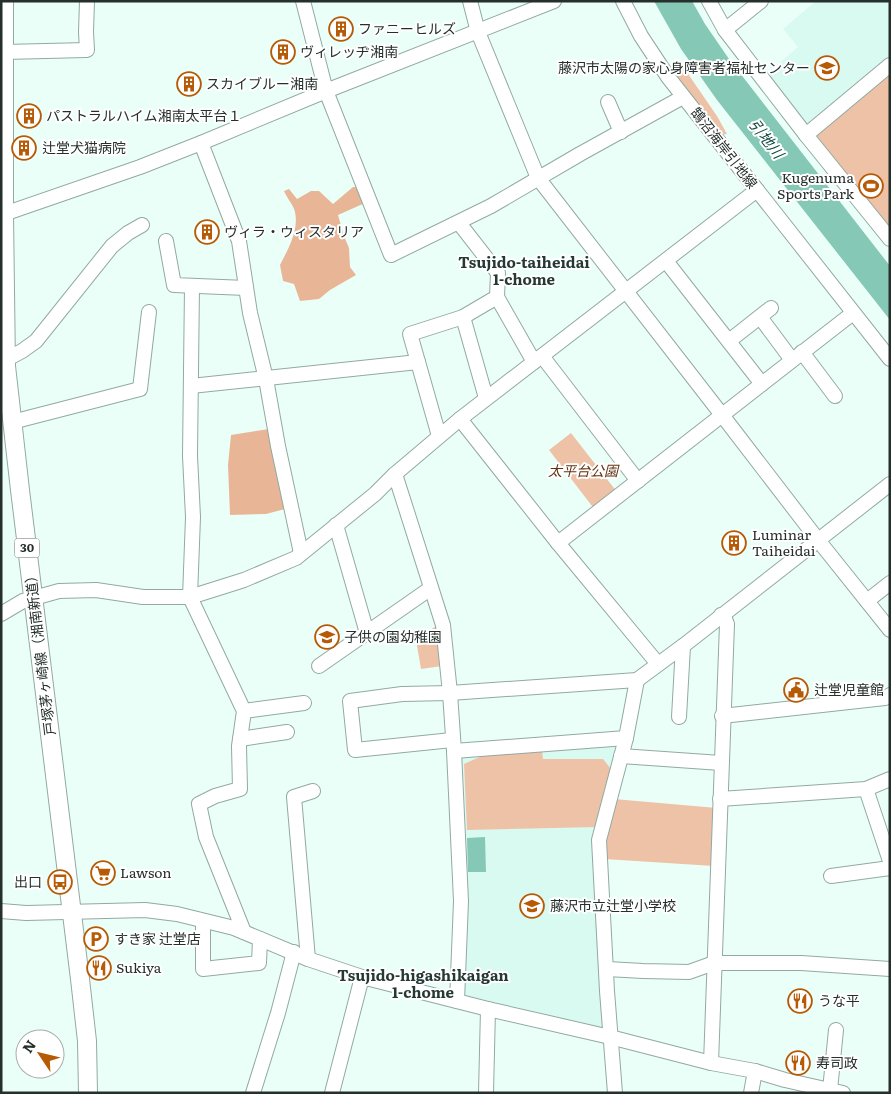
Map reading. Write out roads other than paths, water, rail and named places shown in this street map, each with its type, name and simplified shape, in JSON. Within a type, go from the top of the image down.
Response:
[{"type":"main road","name":"戸塚茅ヶ崎線（湘南新道）","points":[[4,1],[3,206],[5,364],[9,423],[34,598],[72,913],[87,1042],[88,1093]]},
{"type":"street","points":[[3,60],[87,50],[87,1]]},
{"type":"street","points":[[303,1],[326,91],[391,255],[491,206],[683,97]]},
{"type":"street","points":[[470,1],[478,32],[538,178],[818,540],[890,630]]},
{"type":"street","points":[[3,206],[140,166],[554,1]]},
{"type":"street","name":"鵠沼海岸引地線","points":[[623,1],[647,47],[683,97],[890,359]]},
{"type":"street","points":[[709,1],[725,30],[810,141],[890,239]]},
{"type":"street","points":[[725,30],[761,1]]},
{"type":"street","points":[[810,141],[890,65]]},
{"type":"street","points":[[608,102],[621,132]]},
{"type":"street","points":[[201,143],[239,241],[250,313],[266,379],[278,446],[301,552]]},
{"type":"street","points":[[1,614],[23,601],[59,591],[96,590],[143,597],[190,597],[244,580],[296,558],[301,552],[375,494],[395,474],[486,398],[757,190]]},
{"type":"street","points":[[459,223],[498,273],[497,297],[538,359],[638,481]]},
{"type":"street","points":[[5,364],[36,341],[112,246],[142,225]]},
{"type":"street","points":[[166,241],[174,284],[246,288]]},
{"type":"street","points":[[666,261],[762,384]]},
{"type":"street","points":[[192,286],[190,456],[193,517],[190,597],[244,711],[240,739],[240,789],[215,796],[199,804],[206,837],[244,932]]},
{"type":"street","points":[[439,436],[410,334],[463,317],[497,297]]},
{"type":"street","points":[[9,423],[140,390],[149,312]]},
{"type":"street","points":[[729,341],[765,313],[797,356],[835,396]]},
{"type":"street","points":[[558,543],[853,313]]},
{"type":"street","points":[[463,317],[486,398]]},
{"type":"street","points":[[191,386],[418,362]]},
{"type":"street","points":[[460,419],[558,543],[658,664]]},
{"type":"street","points":[[395,474],[443,625],[450,693],[461,901],[456,1001]]},
{"type":"street","points":[[626,738],[355,750],[350,701],[402,694],[450,693],[636,680],[683,646],[890,484]]},
{"type":"street","points":[[336,525],[367,633]]},
{"type":"street","points":[[867,601],[890,583]]},
{"type":"street","points":[[319,666],[431,588]]},
{"type":"street","points":[[710,1062],[727,624],[721,615]]},
{"type":"street","points":[[679,717],[683,646]]},
{"type":"street","points":[[615,1093],[599,840],[626,738],[636,680]]},
{"type":"street","points":[[722,716],[885,698],[890,695]]},
{"type":"street","points":[[244,711],[304,703]]},
{"type":"street","points":[[240,739],[287,732]]},
{"type":"street","points":[[621,756],[721,762]]},
{"type":"street","points":[[720,799],[866,789],[890,779]]},
{"type":"street","points":[[866,789],[889,854]]},
{"type":"street","points":[[308,959],[294,797],[313,791]]},
{"type":"street","points":[[831,876],[890,868]]},
{"type":"street","points":[[1,911],[26,914],[145,910],[177,914],[234,928],[308,959],[362,976],[488,1009],[610,1036],[710,1062],[836,1091],[836,1030]]},
{"type":"street","points":[[203,921],[203,969],[259,963],[260,938]]},
{"type":"street","points":[[253,1093],[278,1013],[294,952]]},
{"type":"street","points":[[607,969],[689,972],[714,964],[801,963],[890,969]]},
{"type":"street","points":[[332,1093],[362,976]]},
{"type":"street","points":[[486,1093],[488,1009]]},
{"type":"street","points":[[751,1093],[755,1071]]},
{"type":"water","name":"引地川","points":[[654,1],[692,1],[729,59],[890,266],[890,320],[717,100],[681,49]]},
{"type":"water","points":[[485,837],[486,872],[468,872],[467,838]]},
{"type":"place","name":"ファニーヒルズ","points":[[341,29]]},
{"type":"place","name":"ヴィレッヂ湘南","points":[[283,52]]},
{"type":"place","name":"藤沢市太陽の家心身障害者福祉センター","points":[[827,68]]},
{"type":"place","name":"スカイブルー湘南","points":[[189,84]]},
{"type":"place","name":"パストラルハイム湘南太平台１","points":[[29,116]]},
{"type":"place","name":"辻堂犬猫病院","points":[[24,148]]},
{"type":"place","name":"Kugenuma Sports Park","points":[[871,186]]},
{"type":"place","name":"ヴィラ・ウィスタリア","points":[[207,232]]},
{"type":"place","name":"Luminar Taiheidai","points":[[734,543]]},
{"type":"place","name":"子供の園幼稚園","points":[[327,637]]},
{"type":"place","name":"辻堂児童館","points":[[796,690]]},
{"type":"place","name":"Lawson","points":[[103,873]]},
{"type":"place","name":"出口","points":[[60,882]]},
{"type":"place","name":"藤沢市立辻堂小学校","points":[[532,906]]},
{"type":"place","name":"すき家 辻堂店","points":[[96,939]]},
{"type":"place","name":"Sukiya","points":[[99,968]]},
{"type":"place","name":"うな平","points":[[800,1001]]},
{"type":"place","name":"寿司政","points":[[798,1063]]},
{"type":"district","name":"Tsujido-taiheidai 1-chome","points":[[524,272]]},
{"type":"district","name":"Tsujido-higashikaigan 1-chome","points":[[423,984]]},
{"type":"park label","name":"太平台公園","points":[[583,471]]}]
